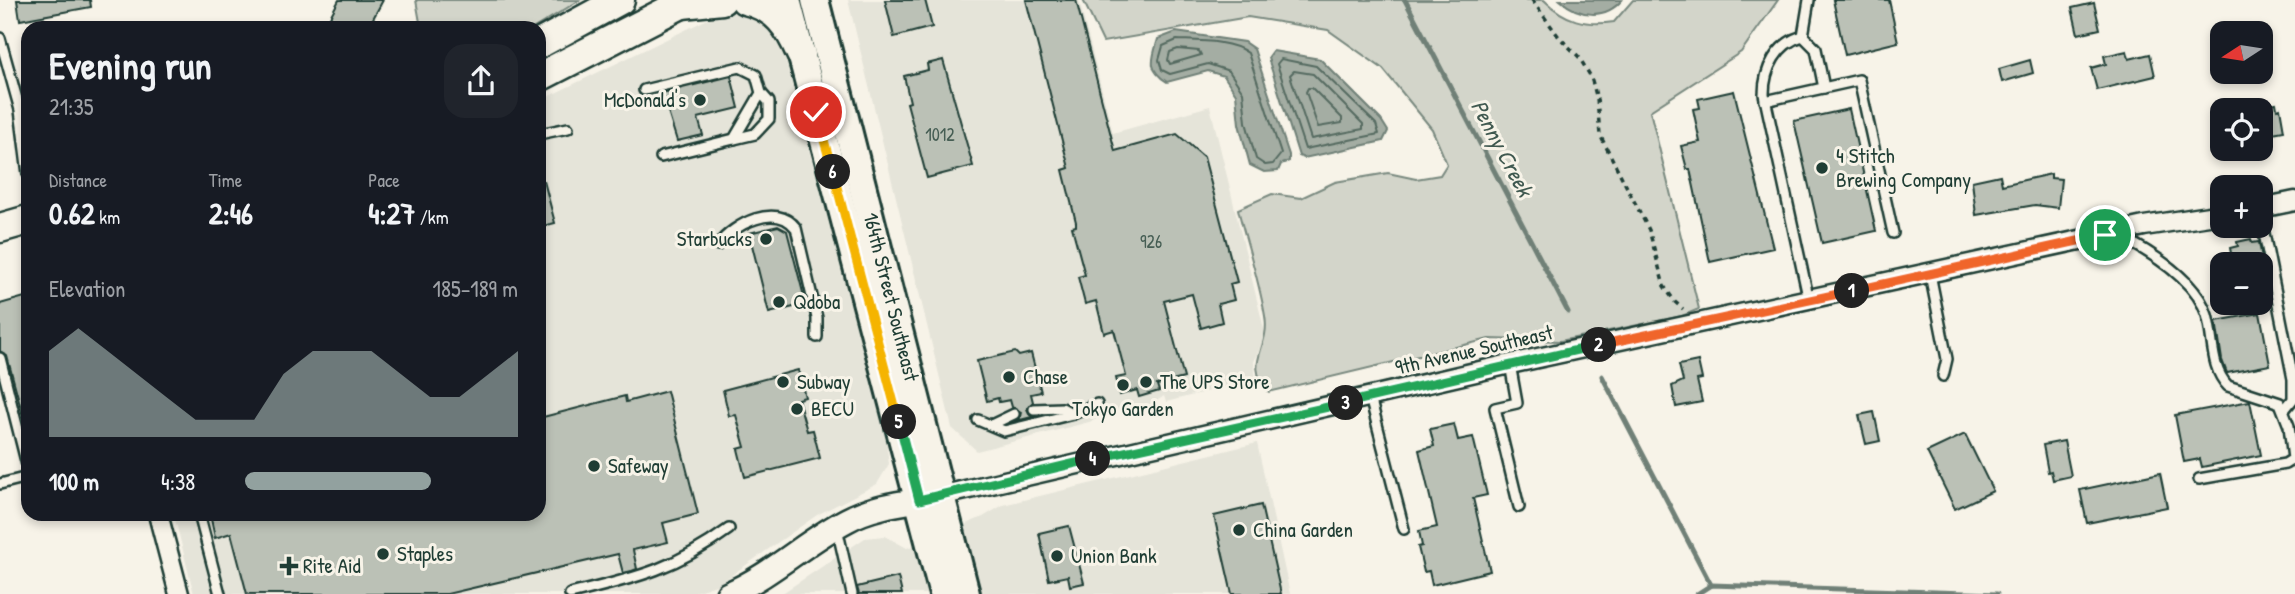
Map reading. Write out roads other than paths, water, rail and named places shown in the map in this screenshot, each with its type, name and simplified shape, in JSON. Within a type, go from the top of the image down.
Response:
[{"type":"main road","points":[[546,40],[620,0]]},
{"type":"main road","points":[[546,73],[686,2],[722,0]]},
{"type":"main road","points":[[745,0],[770,9],[781,18],[792,33],[801,54]]},
{"type":"main road","name":"164th Street Southeast","points":[[787,0],[931,497],[966,594]]},
{"type":"main road","name":"164th Street Southeast","points":[[815,0],[896,324],[931,497],[943,594]]},
{"type":"main road","points":[[0,212],[21,208]]},
{"type":"main road","points":[[0,228],[21,222]]},
{"type":"main road","points":[[0,241],[21,236]]},
{"type":"street","points":[[2273,206],[2295,201]]},
{"type":"street","name":"9th Avenue Southeast","points":[[931,497],[1510,364],[2144,226],[2210,216]]},
{"type":"street","points":[[728,594],[755,585],[836,526],[879,507],[931,497]]},
{"type":"street","points":[[160,521],[178,594]]},
{"type":"lane","points":[[1803,36],[1809,0]]},
{"type":"lane","points":[[1803,36],[1816,50],[1824,88]]},
{"type":"lane","points":[[1803,36],[1786,42],[1766,69],[1765,101],[1809,301]]},
{"type":"lane","points":[[0,38],[21,118]]},
{"type":"lane","points":[[644,90],[740,67],[756,75],[761,93],[769,103],[769,119],[755,134],[661,157]]},
{"type":"lane","points":[[1765,101],[1859,80],[1893,233]]},
{"type":"lane","points":[[734,139],[761,93]]},
{"type":"lane","points":[[546,133],[568,128]]},
{"type":"lane","points":[[718,245],[728,232],[739,225],[776,215],[791,221],[796,228],[817,318],[817,337]]},
{"type":"lane","points":[[2115,233],[2162,262],[2200,300],[2206,313],[2217,370],[2223,382],[2233,388],[2280,403],[2284,410],[2292,459],[2285,464],[2199,479]]},
{"type":"lane","points":[[2265,238],[2293,379],[2293,400],[2284,410]]},
{"type":"lane","points":[[1930,274],[1947,359],[1943,376]]},
{"type":"lane","points":[[0,358],[21,441]]},
{"type":"lane","points":[[1510,364],[1517,403],[1495,408],[1519,506]]},
{"type":"lane","points":[[1370,397],[1404,530]]},
{"type":"lane","points":[[978,420],[1004,431],[1073,414],[1097,404]]},
{"type":"lane","points":[[1034,409],[1062,408],[1073,414]]},
{"type":"lane","points":[[991,425],[1014,414]]},
{"type":"lane","points":[[0,484],[21,479]]},
{"type":"lane","points":[[201,521],[220,594]]},
{"type":"lane","points":[[836,526],[852,594]]},
{"type":"lane","points":[[569,594],[653,573],[697,553],[729,529]]},
{"type":"water","points":[[1560,0],[1622,0],[1608,11],[1592,14],[1575,10]]},
{"type":"water","points":[[1176,32],[1244,42],[1254,49],[1289,155],[1289,161],[1281,164],[1278,171],[1264,172],[1250,165],[1239,124],[1236,94],[1224,76],[1208,71],[1167,82],[1156,73],[1153,58],[1158,39]]},
{"type":"water","points":[[1273,51],[1320,59],[1381,120],[1388,131],[1383,141],[1304,158],[1299,156],[1268,58]]},
{"type":"waterway","name":"Penny Creek","points":[[1405,0],[1568,312]]},
{"type":"waterway","name":"Penny Creek","points":[[1602,376],[1711,585]]},
{"type":"waterway","points":[[1697,594],[1711,585],[1997,594]]},
{"type":"place","name":"McDonald's","points":[[700,100]]},
{"type":"place","name":"4 Stitch Brewing Company","points":[[1822,168]]},
{"type":"place","name":"Starbucks","points":[[766,239]]},
{"type":"place","name":"Qdoba","points":[[779,302]]},
{"type":"place","name":"Chase","points":[[1009,377]]},
{"type":"place","name":"Subway","points":[[783,382]]},
{"type":"place","name":"The UPS Store","points":[[1146,382]]},
{"type":"place","name":"Tokyo Garden","points":[[1123,385]]},
{"type":"place","name":"BECU","points":[[797,409]]},
{"type":"place","name":"Safeway","points":[[594,466]]},
{"type":"place","name":"China Garden","points":[[1239,530]]},
{"type":"place","name":"Staples","points":[[383,554]]},
{"type":"place","name":"Union Bank","points":[[1057,556]]},
{"type":"place","name":"Rite Aid","points":[[289,566]]}]
